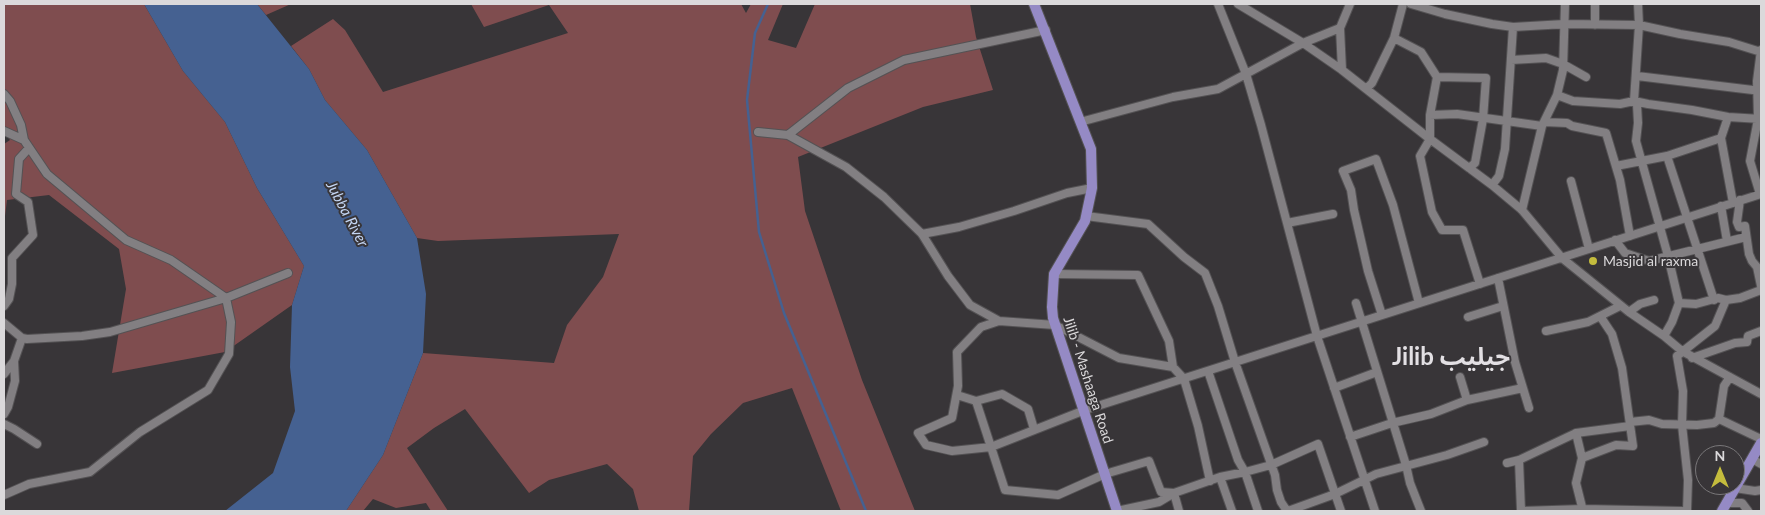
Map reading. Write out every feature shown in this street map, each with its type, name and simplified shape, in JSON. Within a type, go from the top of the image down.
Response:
[{"type":"main road","name":"Jilib - Mashaaga Road","points":[[1034,4],[1046,30],[1091,149],[1092,188],[1085,221],[1054,274],[1052,307],[1055,324],[1117,511]]},
{"type":"main road","points":[[1745,475],[1756,461],[1761,443]]},
{"type":"main road","points":[[1724,507],[1731,495]]},
{"type":"street","points":[[1218,4],[1246,74],[1316,336],[1375,511]]},
{"type":"street","points":[[1238,4],[1303,43],[1342,70],[1492,185],[1522,210],[1562,258],[1620,306],[1664,336],[1682,352],[1761,394]]},
{"type":"street","points":[[1342,70],[1340,28],[1350,4]]},
{"type":"street","points":[[1366,89],[1372,83],[1394,38],[1403,4]]},
{"type":"street","points":[[1210,481],[1198,426],[1184,378],[1172,367],[1119,358],[1055,324],[999,321],[981,327],[957,352],[958,386],[952,418],[918,433],[926,445],[952,451],[991,447],[1085,410],[1184,378],[1208,371],[1316,336],[1362,322],[1415,304],[1562,258],[1736,201],[1761,194],[1750,161],[1760,119],[1761,51],[1729,42],[1639,25],[1565,24],[1513,27],[1445,14],[1411,4]]},
{"type":"street","points":[[1522,210],[1543,124],[1557,95],[1563,64],[1565,4]]},
{"type":"street","points":[[1595,25],[1596,4]]},
{"type":"street","points":[[1638,4],[1637,76],[1634,101],[1637,105],[1638,123],[1636,141],[1679,303],[1664,336]]},
{"type":"street","points":[[1492,185],[1499,176],[1505,149],[1513,27]]},
{"type":"street","points":[[1080,122],[1172,97],[1218,89],[1303,43],[1340,28]]},
{"type":"street","points":[[788,135],[848,88],[904,60],[1046,30]]},
{"type":"street","points":[[1394,38],[1420,52],[1437,77],[1430,115],[1430,139],[1420,156],[1432,212],[1442,230],[1463,230],[1480,284]]},
{"type":"street","points":[[1511,60],[1546,58],[1563,64],[1586,77]]},
{"type":"street","points":[[1637,76],[1759,91]]},
{"type":"street","points":[[1437,77],[1486,78],[1483,119],[1475,163],[1469,168]]},
{"type":"street","points":[[4,94],[10,101],[21,125],[24,140],[46,174],[126,240],[170,260],[226,298],[231,322],[230,354],[208,390],[140,432],[90,472],[29,484],[4,495]]},
{"type":"street","points":[[1557,95],[1575,101],[1620,104],[1634,101],[1728,117],[1760,119]]},
{"type":"street","points":[[1430,115],[1457,114],[1483,119],[1543,124],[1567,123],[1572,126],[1606,133],[1616,166],[1630,236]]},
{"type":"street","points":[[1679,303],[1696,304],[1714,300],[1740,298],[1761,288],[1757,267],[1752,261],[1745,226],[1739,227],[1736,201],[1721,138],[1728,117]]},
{"type":"street","points":[[758,132],[788,135],[846,167],[884,197],[922,234],[948,276],[970,305],[999,321]]},
{"type":"street","points":[[5,133],[24,140]]},
{"type":"street","points":[[1616,166],[1667,156],[1721,138]]},
{"type":"street","points":[[4,306],[9,299],[12,284],[12,258],[33,235],[28,202],[16,194],[19,159],[29,148]]},
{"type":"street","points":[[1667,156],[1714,300]]},
{"type":"street","points":[[1382,315],[1368,271],[1351,190],[1343,171],[1376,159],[1393,205],[1415,304],[1411,315]]},
{"type":"street","points":[[1571,181],[1590,248]]},
{"type":"street","points":[[922,234],[959,227],[1068,193],[1092,188]]},
{"type":"street","points":[[1721,206],[1727,241]]},
{"type":"street","points":[[1287,223],[1334,214]]},
{"type":"street","points":[[1086,216],[1148,224],[1184,257],[1205,273],[1275,475],[1281,502],[1288,511],[1335,494],[1364,479],[1406,464],[1447,455],[1484,442]]},
{"type":"street","points":[[1614,240],[1626,253],[1649,261],[1746,237]]},
{"type":"street","points":[[1752,261],[1761,258]]},
{"type":"street","points":[[4,323],[22,338],[82,336],[110,332],[226,298],[288,273]]},
{"type":"street","points":[[1054,274],[1138,274],[1169,342],[1172,367]]},
{"type":"street","points":[[1498,278],[1515,362],[1529,408]]},
{"type":"street","points":[[1629,312],[1640,304],[1654,300]]},
{"type":"street","points":[[1687,511],[1688,480],[1682,425],[1683,391],[1677,356],[1715,326],[1726,300]]},
{"type":"street","points":[[1356,302],[1420,511]]},
{"type":"street","points":[[1468,317],[1503,306]]},
{"type":"street","points":[[1546,331],[1588,322],[1620,306]]},
{"type":"street","points":[[1582,458],[1616,445],[1633,446],[1622,368],[1612,334],[1600,316]]},
{"type":"street","points":[[1692,358],[1735,343],[1746,342],[1748,336],[1761,331]]},
{"type":"street","points":[[4,374],[14,361],[22,338]]},
{"type":"street","points":[[4,414],[8,407],[15,381],[14,361]]},
{"type":"street","points":[[1208,371],[1238,460],[1245,472],[1258,511]]},
{"type":"street","points":[[1334,388],[1378,372]]},
{"type":"street","points":[[1460,377],[1467,400]]},
{"type":"street","points":[[1507,463],[1519,460],[1576,433],[1650,420],[1662,424],[1682,425],[1714,423],[1719,419],[1724,386],[1730,377]]},
{"type":"street","points":[[1350,437],[1392,423],[1431,414],[1467,400],[1523,388]]},
{"type":"street","points":[[957,395],[976,401],[1002,394],[1028,409],[1034,429]]},
{"type":"street","points":[[976,401],[1005,490],[1058,495],[1105,474],[1149,461],[1161,492],[1174,493]]},
{"type":"street","points":[[1719,419],[1761,439]]},
{"type":"street","points":[[4,424],[37,444]]},
{"type":"street","points":[[1576,433],[1582,458],[1576,483],[1583,510]]},
{"type":"street","points":[[1117,511],[1159,502],[1174,493],[1220,477],[1271,465],[1318,444],[1341,511]]},
{"type":"street","points":[[1519,460],[1521,511],[1682,511]]},
{"type":"street","points":[[1220,477],[1232,511]]},
{"type":"street","points":[[1745,490],[1761,490]]},
{"type":"street","points":[[1174,493],[1179,511]]},
{"type":"street","points":[[1314,502],[1317,511]]},
{"type":"street","points":[[1724,507],[1742,503],[1748,511]]},
{"type":"shaded area","points":[[4,4],[144,4],[183,71],[225,122],[257,188],[304,266],[292,305],[225,352],[112,373],[126,289],[119,249],[49,195],[7,200],[4,224],[4,144],[10,140],[4,132]]},
{"type":"shaded area","points":[[257,4],[291,4],[266,15]]},
{"type":"shaded area","points":[[471,4],[741,4],[746,13],[751,4],[783,4],[768,40],[796,48],[815,4],[970,4],[976,37],[993,90],[923,107],[798,157],[805,211],[862,380],[915,511],[841,511],[792,388],[743,403],[711,434],[693,456],[689,511],[639,511],[633,489],[607,464],[549,480],[529,493],[465,409],[434,428],[407,448],[448,511],[431,511],[426,503],[396,508],[373,499],[363,511],[346,511],[383,455],[423,353],[554,363],[567,325],[603,277],[619,234],[438,241],[417,238],[367,150],[325,100],[309,69],[291,46],[333,19],[345,30],[383,92],[568,33],[549,5],[484,27]]},
{"type":"water","name":"Jubba River","points":[[144,4],[257,4],[309,69],[325,100],[367,150],[417,238],[426,294],[423,353],[383,455],[346,511],[225,511],[273,473],[295,411],[290,367],[292,305],[304,266],[257,188],[225,122],[183,71]]},
{"type":"waterway","points":[[768,4],[755,33],[747,100],[759,232],[784,313],[866,511]]},
{"type":"place","name":"Masjid al raxma","points":[[1593,261]]},
{"type":"district","name":"Jilib جيليب","points":[[1451,357]]}]
